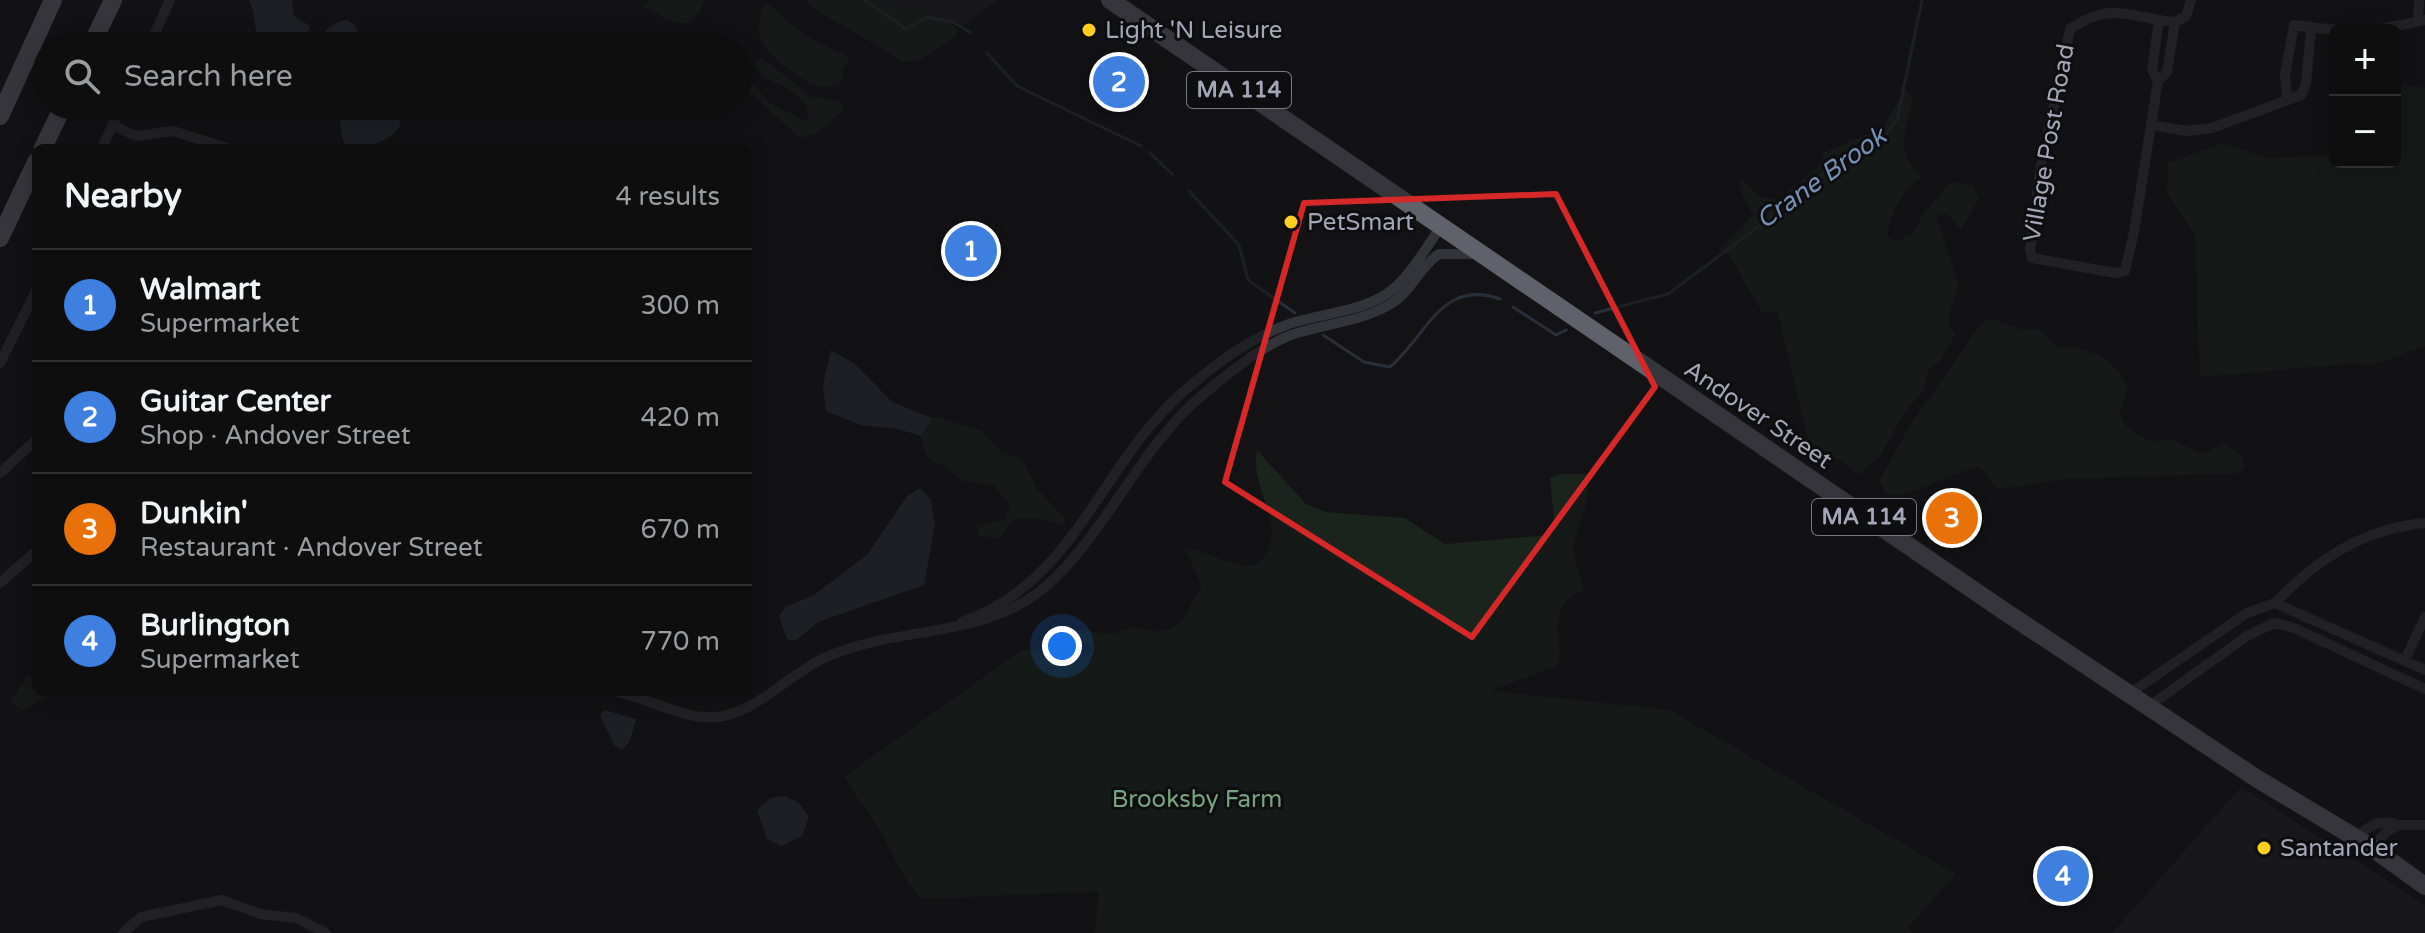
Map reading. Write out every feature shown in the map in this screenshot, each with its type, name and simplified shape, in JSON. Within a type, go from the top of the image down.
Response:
[{"type":"highway","points":[[0,116],[44,0]]},
{"type":"highway","points":[[38,32],[53,0]]},
{"type":"highway","points":[[98,32],[113,0]]},
{"type":"highway","name":"Andover Street","points":[[1110,0],[1440,228],[2148,707],[2364,843],[2425,886]]},
{"type":"highway","points":[[0,116],[32,46]]},
{"type":"highway","points":[[45,144],[56,120]]},
{"type":"highway","points":[[0,238],[32,170]]},
{"type":"street","points":[[155,32],[170,0]]},
{"type":"street","name":"Village Post Road","points":[[2159,20],[2152,69],[2158,81],[2130,258],[2125,271],[2115,273],[2032,258],[2030,250],[2040,171],[2066,35],[2081,20],[2101,11],[2124,9],[2175,22],[2186,16],[2191,0]]},
{"type":"street","points":[[2401,25],[2422,20],[2419,0]]},
{"type":"street","name":"Village Post Road","points":[[2158,81],[2167,72],[2175,22]]},
{"type":"street","points":[[2287,100],[2285,75],[2294,25],[2329,30]]},
{"type":"street","points":[[2151,125],[2186,131],[2212,128],[2301,95],[2306,84],[2311,29]]},
{"type":"street","points":[[104,144],[114,120]]},
{"type":"street","points":[[112,125],[136,136],[173,131],[214,144]]},
{"type":"street","points":[[942,629],[1000,604],[1045,570],[1153,426],[1178,396],[1201,377],[1264,334],[1366,303],[1391,291],[1405,278],[1440,228]]},
{"type":"street","points":[[630,696],[687,715],[727,715],[744,710],[802,670],[845,649],[888,637],[995,619],[1051,582],[1079,553],[1187,409],[1260,352],[1290,336],[1388,306],[1439,254],[1463,251],[1480,255]]},
{"type":"street","points":[[0,363],[32,300]]},
{"type":"street","points":[[0,473],[32,444]]},
{"type":"street","points":[[2129,694],[2247,613],[2275,603],[2308,571],[2335,551],[2391,529],[2425,523]]},
{"type":"street","points":[[0,583],[32,555]]},
{"type":"street","points":[[2275,603],[2425,670]]},
{"type":"street","points":[[2405,660],[2425,617]]},
{"type":"street","points":[[2148,707],[2247,636],[2274,623],[2294,628],[2425,689]]},
{"type":"street","points":[[2364,843],[2366,828],[2377,823],[2425,825]]},
{"type":"street","points":[[2364,843],[2400,825]]},
{"type":"street","points":[[123,933],[141,917],[222,900],[260,914],[296,918],[326,933]]},
{"type":"highlighted area","points":[[1556,194],[1655,387],[1472,637],[1225,482],[1304,203]]},
{"type":"shaded area","points":[[249,0],[292,0],[294,16],[310,26],[308,32],[257,32]]},
{"type":"shaded area","points":[[865,0],[998,0],[961,27],[927,17],[906,29]]},
{"type":"shaded area","points":[[347,20],[354,24],[358,32],[325,32],[336,23]]},
{"type":"shaded area","points":[[340,120],[399,120],[401,124],[391,135],[374,144],[346,144]]},
{"type":"shaded area","points":[[831,350],[855,364],[892,402],[932,418],[921,436],[898,429],[861,425],[826,411],[823,385]]},
{"type":"shaded area","points":[[920,488],[931,500],[935,525],[924,585],[818,622],[795,641],[787,639],[779,616],[785,607],[814,595],[867,555],[907,496]]},
{"type":"shaded area","points":[[604,710],[636,719],[630,741],[622,750],[614,745],[600,715]]},
{"type":"shaded area","points":[[2241,787],[2425,905],[2425,933],[2112,933]]},
{"type":"shaded area","points":[[785,796],[799,803],[809,817],[802,836],[781,846],[767,839],[757,810],[771,798]]},
{"type":"green space","points":[[649,0],[705,0],[692,20],[678,23],[643,6]]},
{"type":"green space","points":[[804,0],[884,0],[901,13],[924,9],[958,29],[956,36],[919,60],[901,62]]},
{"type":"green space","points":[[767,3],[804,35],[847,56],[850,60],[843,68],[841,83],[832,87],[810,82],[769,52],[761,40],[759,28],[760,16]]},
{"type":"green space","points":[[761,57],[812,97],[838,101],[844,109],[817,133],[800,138],[752,95],[752,83],[770,103],[803,120],[809,119],[806,104],[786,87],[762,77],[754,63]]},
{"type":"green space","points":[[2401,84],[2425,88],[2425,346],[2375,364],[2200,377],[2195,234],[2167,193],[2168,163],[2223,143],[2267,158],[2329,155],[2329,168],[2401,168]]},
{"type":"green space","points":[[1904,91],[1913,97],[1904,140],[1907,159],[1922,177],[1898,203],[1887,237],[1896,241],[1911,236],[1924,213],[1951,182],[1972,185],[1979,198],[1961,230],[1948,213],[1936,216],[1959,286],[1950,310],[1949,326],[1956,333],[1941,360],[1928,370],[1924,390],[1904,413],[1880,456],[1859,475],[1809,443],[1778,313],[1762,312],[1729,255],[1719,250],[1753,215],[1740,190],[1741,178],[1759,196],[1778,200],[1819,166],[1825,152],[1883,128]]},
{"type":"green space","points":[[1991,318],[2023,330],[2038,329],[2058,347],[2079,348],[2102,356],[2121,375],[2128,389],[2119,412],[2126,426],[2137,435],[2152,441],[2173,440],[2202,454],[2224,443],[2243,457],[2244,469],[2237,473],[2065,479],[2001,489],[1993,485],[1988,474],[1978,467],[1906,493],[1886,494],[1880,480],[1909,427],[1981,324]]},
{"type":"green space","points":[[932,418],[982,431],[1002,453],[1022,459],[1038,490],[1066,519],[1064,526],[1037,518],[1023,518],[1011,523],[999,538],[979,536],[977,526],[1005,520],[1010,506],[995,486],[963,481],[925,453],[921,436]]},
{"type":"green space","name":"Brooksby Farm","points":[[1257,450],[1306,504],[1326,512],[1405,518],[1445,544],[1551,535],[1555,530],[1550,478],[1559,474],[1586,474],[1588,494],[1574,548],[1583,590],[1563,605],[1559,614],[1558,665],[1490,691],[1669,710],[1956,874],[1908,927],[1914,933],[1095,933],[1099,891],[922,899],[906,879],[876,823],[845,776],[1022,650],[1089,656],[1091,647],[1088,643],[1067,640],[1059,634],[1078,630],[1110,634],[1128,628],[1158,631],[1174,627],[1182,620],[1202,586],[1185,549],[1240,565],[1257,564],[1267,551],[1271,524],[1258,480]]},
{"type":"green space","points":[[29,674],[32,677],[32,696],[49,696],[22,710],[10,701]]},
{"type":"waterway","name":"Crane Brook","points":[[865,0],[906,29],[927,17],[953,22],[971,33]]},
{"type":"waterway","name":"Crane Brook","points":[[1595,313],[1668,294],[1785,207],[1830,167],[1881,140],[1897,120],[1922,0]]},
{"type":"waterway","name":"Crane Brook","points":[[987,53],[1017,86],[1141,146]]},
{"type":"waterway","name":"Crane Brook","points":[[1149,152],[1172,174]]},
{"type":"waterway","name":"Crane Brook","points":[[1189,191],[1239,245],[1248,280],[1295,313]]},
{"type":"waterway","name":"Crane Brook","points":[[1323,335],[1364,362],[1390,367],[1449,303],[1463,296],[1500,299]]},
{"type":"waterway","name":"Crane Brook","points":[[1513,307],[1556,335],[1566,330]]},
{"type":"place","name":"Light 'N Leisure","points":[[1089,30]]},
{"type":"place","name":"Guitar Center","points":[[1119,82]]},
{"type":"place","name":"PetSmart","points":[[1291,222]]},
{"type":"place","name":"Walmart","points":[[971,251]]},
{"type":"place","name":"Dunkin'","points":[[1952,518]]},
{"type":"place","name":"Santander","points":[[2264,848]]},
{"type":"place","name":"Burlington","points":[[2063,876]]}]
